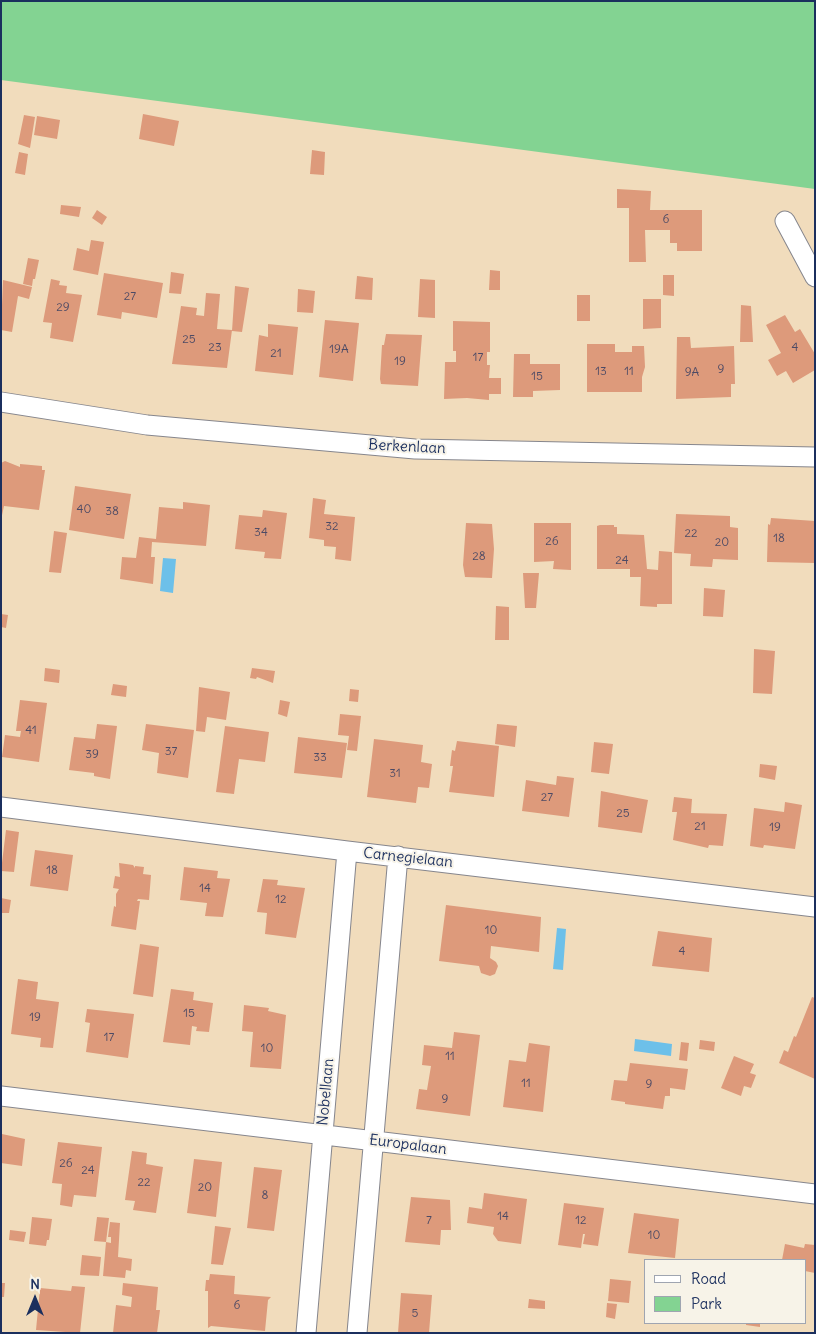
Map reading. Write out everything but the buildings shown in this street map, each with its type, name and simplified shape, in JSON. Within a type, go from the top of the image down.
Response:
[{"type":"street","points":[[785,222],[815,277]]},
{"type":"street","name":"Berkenlaan","points":[[1,402],[147,425],[415,449],[815,456]]},
{"type":"street","name":"Carnegielaan","points":[[1,807],[815,907]]},
{"type":"street","name":"Nobellaan","points":[[306,1333],[347,851]]},
{"type":"street","points":[[357,1333],[398,856]]},
{"type":"street","name":"Europalaan","points":[[1,1096],[815,1194]]},
{"type":"green space","points":[[1,1],[815,1],[815,189],[1,80]]},
{"type":"water","points":[[163,558],[176,559],[173,593],[160,591]]},
{"type":"water","points":[[557,928],[566,929],[563,970],[553,969]]},
{"type":"water","points":[[635,1039],[672,1044],[671,1056],[634,1051]]}]
